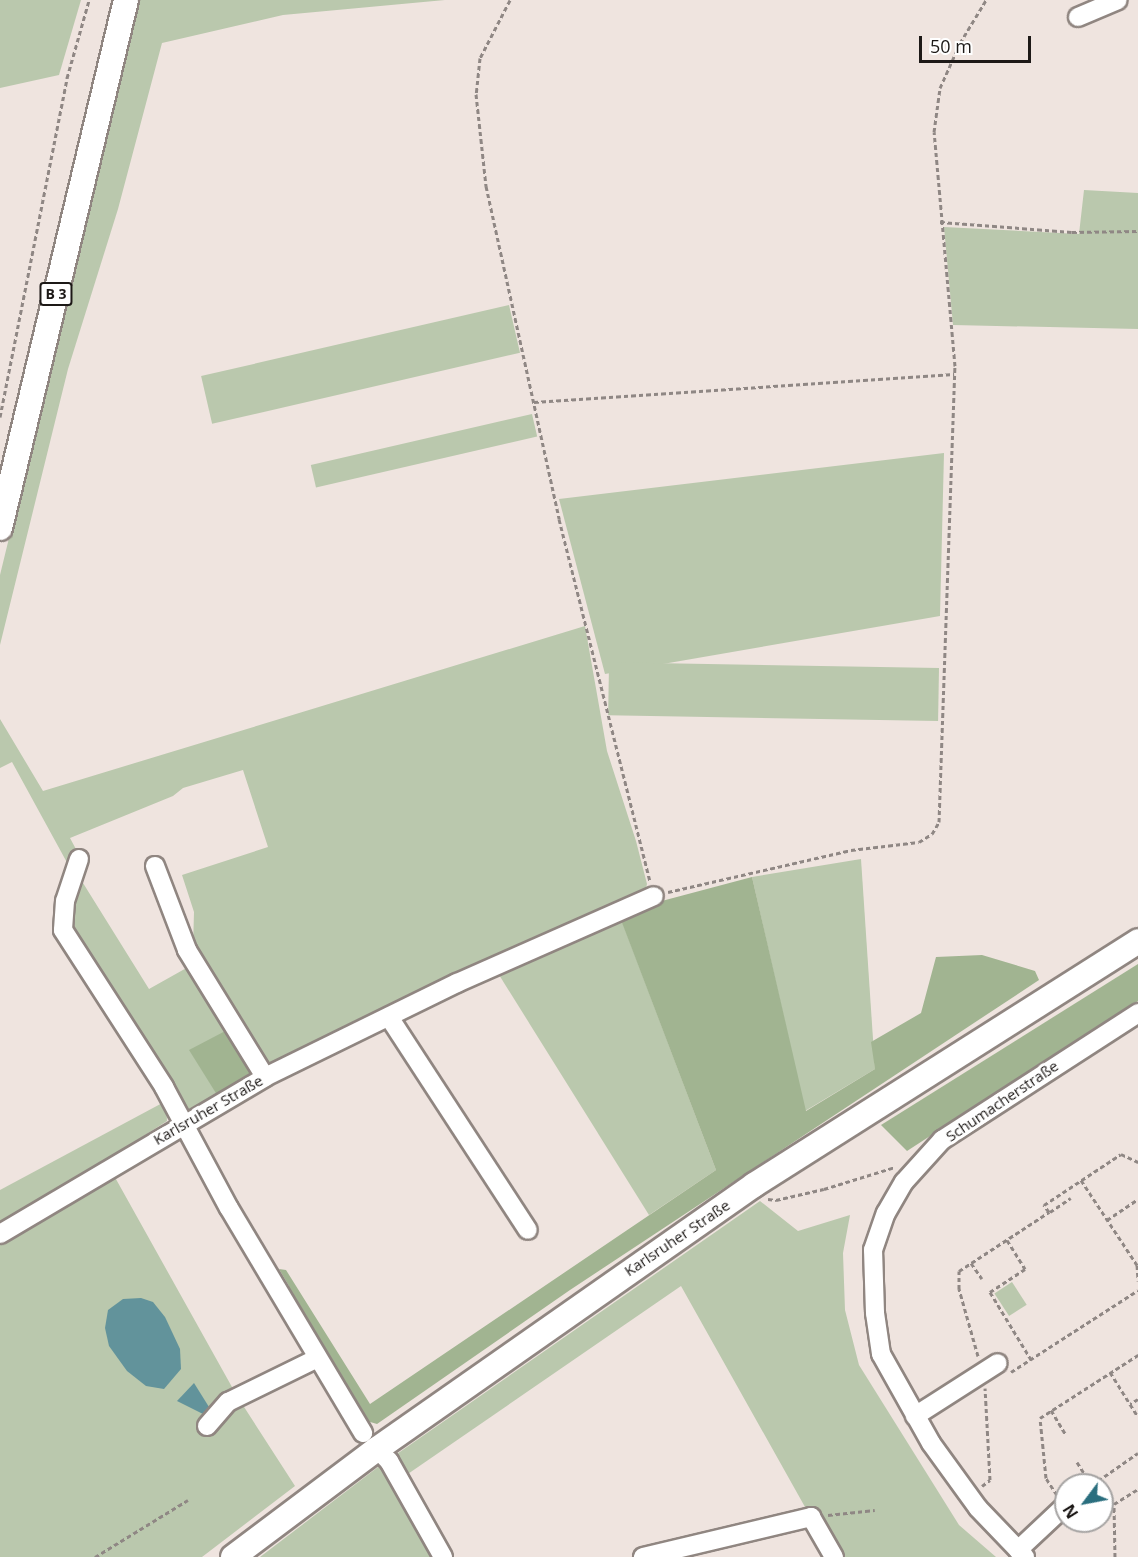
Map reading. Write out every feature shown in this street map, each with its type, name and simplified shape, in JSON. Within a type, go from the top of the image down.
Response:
[{"type":"main road","name":"B 3","points":[[0,528],[126,0]]},
{"type":"main road","name":"Karlsruher Straße","points":[[233,1557],[370,1441],[754,1185],[1138,941]]},
{"type":"street","points":[[1078,17],[1118,0]]},
{"type":"street","points":[[79,859],[65,901],[63,930],[99,981],[318,1358],[370,1441],[388,1461],[443,1557]]},
{"type":"street","points":[[155,866],[187,950],[265,1077]]},
{"type":"street","name":"Karlsruher Straße","points":[[0,1234],[182,1123],[265,1077],[389,1017],[654,896]]},
{"type":"street","name":"Schumacherstraße","points":[[1021,1553],[978,1508],[915,1416],[881,1354],[874,1312],[873,1250],[886,1213],[911,1174],[942,1140],[1138,1013]]},
{"type":"street","points":[[389,1017],[528,1230]]},
{"type":"street","points":[[207,1426],[228,1402],[318,1358]]},
{"type":"street","points":[[915,1416],[994,1374]]},
{"type":"street","points":[[643,1557],[811,1517],[834,1557]]},
{"type":"street","points":[[1021,1553],[1054,1518]]},
{"type":"path","points":[[0,417],[67,78],[89,0]]},
{"type":"path","points":[[510,0],[480,58],[476,94],[486,186],[621,774],[654,896],[715,879],[850,850],[919,842],[932,834],[939,822],[954,374],[934,132],[940,88],[960,43],[986,0]]},
{"type":"path","points":[[940,222],[1072,232],[1138,231]]},
{"type":"path","points":[[534,402],[954,374]]},
{"type":"path","points":[[1049,1212],[1044,1205],[1121,1154],[1138,1162]]},
{"type":"path","points":[[754,1185],[762,1195],[776,1200],[899,1165],[911,1174]]},
{"type":"path","points":[[1082,1180],[1137,1265],[1138,1281]]},
{"type":"path","points":[[994,1374],[958,1289],[958,1271],[1071,1198]]},
{"type":"path","points":[[1107,1220],[1138,1199]]},
{"type":"path","points":[[1007,1240],[1025,1269],[990,1292],[1032,1360]]},
{"type":"path","points":[[971,1263],[981,1280]]},
{"type":"path","points":[[982,1486],[990,1480],[985,1388],[994,1374],[1032,1360],[1138,1290]]},
{"type":"path","points":[[1054,1490],[1046,1478],[1040,1418],[1138,1355]]},
{"type":"path","points":[[1110,1372],[1138,1417]]},
{"type":"path","points":[[1130,1404],[1138,1399]]},
{"type":"path","points":[[1051,1410],[1066,1435]]},
{"type":"path","points":[[1108,1473],[1138,1453]]},
{"type":"path","points":[[1077,1462],[1084,1473]]},
{"type":"path","points":[[1115,1557],[1114,1504],[1138,1489]]},
{"type":"path","points":[[95,1557],[188,1500]]},
{"type":"path","points":[[811,1517],[875,1510]]},
{"type":"green space","points":[[0,0],[81,0],[59,75],[0,88]]},
{"type":"green space","points":[[140,0],[445,0],[283,15],[162,43],[118,209],[68,369],[0,645],[0,575]]},
{"type":"green space","points":[[1084,190],[1138,193],[1138,329],[953,325],[944,227],[1079,234]]},
{"type":"green space","points":[[509,305],[520,353],[212,424],[201,376]]},
{"type":"green space","points":[[532,414],[537,436],[316,487],[311,465]]},
{"type":"green space","points":[[944,453],[940,616],[605,674],[559,499]]},
{"type":"green space","points":[[585,626],[607,751],[636,841],[647,884],[645,892],[271,1067],[262,1063],[193,948],[194,912],[182,875],[268,847],[243,770],[183,788],[173,796],[70,838],[78,853],[70,868],[12,762],[0,768],[0,719],[43,791]]},
{"type":"green space","points":[[609,662],[939,668],[938,721],[608,715]]},
{"type":"green space","points":[[861,859],[875,1069],[805,1111],[752,877]]},
{"type":"green space","points":[[78,875],[149,989],[190,966],[231,1028],[219,1098],[194,1112],[182,1111],[69,930]]},
{"type":"green space","points":[[752,877],[806,1111],[875,1069],[871,1042],[921,1013],[936,957],[982,955],[1035,971],[1039,980],[570,1290],[377,1424],[360,1419],[282,1291],[289,1286],[279,1269],[286,1270],[370,1404],[716,1170],[621,920],[658,902]]},
{"type":"green space","points":[[620,916],[716,1170],[649,1215],[496,970]]},
{"type":"green space","points":[[1138,964],[1138,1001],[907,1151],[881,1125]]},
{"type":"green space","points":[[231,1028],[252,1065],[248,1083],[219,1098],[189,1050]]},
{"type":"green space","points":[[166,1101],[167,1121],[0,1228],[0,1190]]},
{"type":"green space","points":[[112,1172],[237,1396],[295,1486],[202,1557],[0,1557],[0,1240]]},
{"type":"green space","points":[[760,1201],[798,1231],[850,1215],[843,1253],[845,1310],[859,1365],[959,1525],[996,1557],[839,1557],[812,1506],[805,1507],[681,1286],[402,1478],[394,1456]]},
{"type":"green space","points":[[1012,1282],[1027,1305],[1009,1316],[994,1293]]},
{"type":"green space","points":[[382,1464],[435,1557],[260,1557]]},
{"type":"water","points":[[141,1298],[153,1302],[165,1317],[180,1349],[181,1369],[164,1389],[146,1386],[127,1371],[109,1346],[105,1328],[108,1310],[123,1299]]},
{"type":"water","points":[[194,1383],[209,1407],[207,1416],[177,1401]]}]
